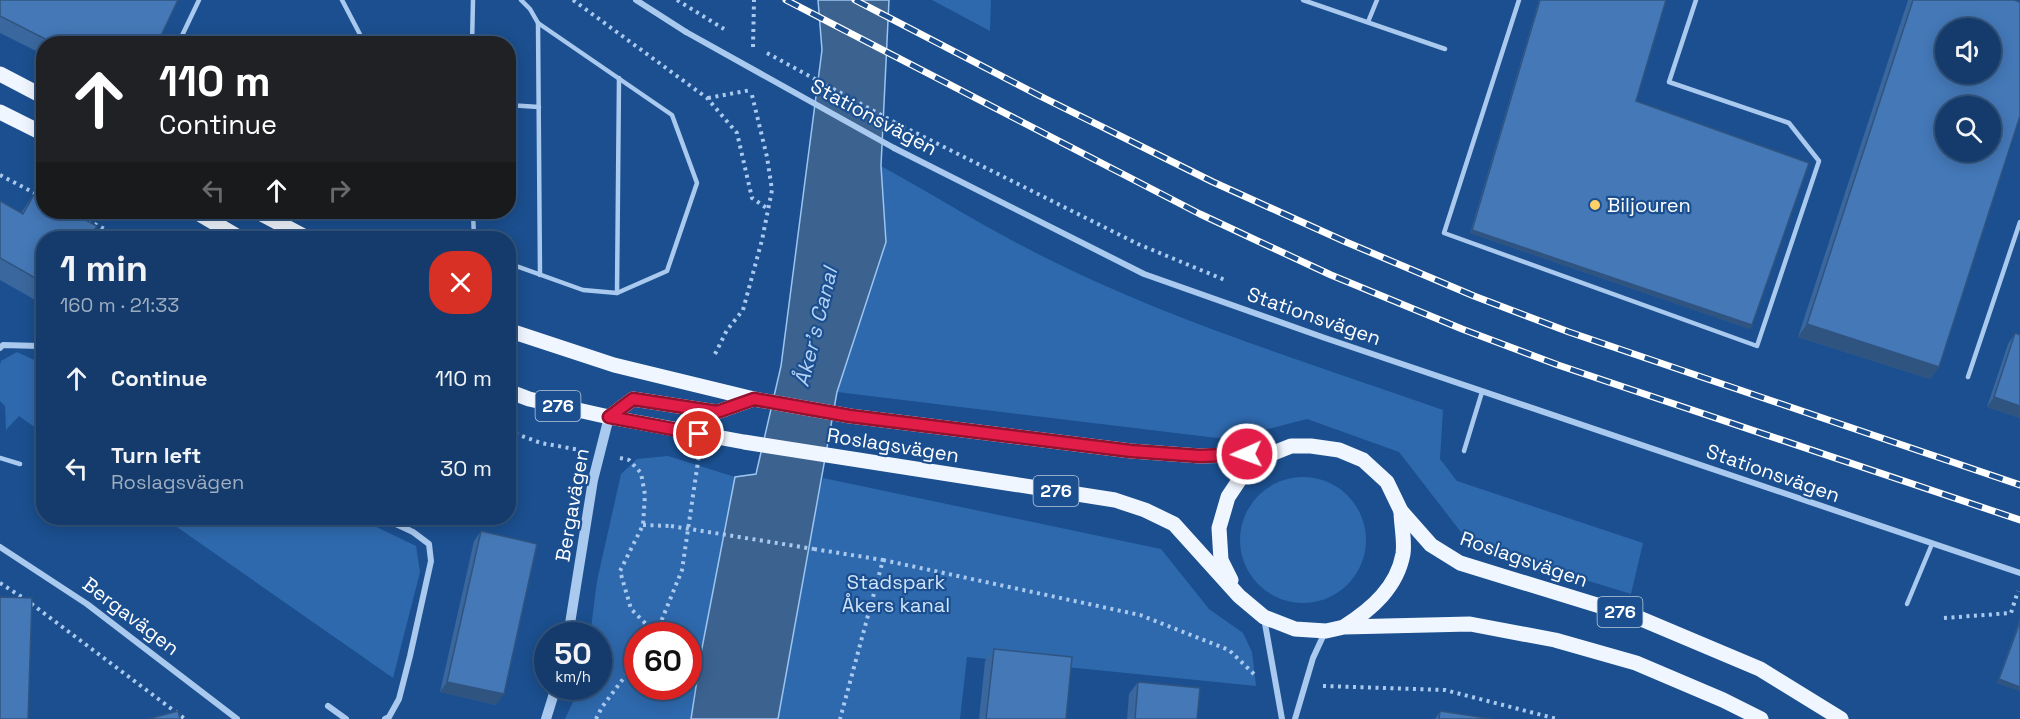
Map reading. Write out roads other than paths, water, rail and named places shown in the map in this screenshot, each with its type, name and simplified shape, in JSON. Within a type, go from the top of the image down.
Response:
[{"type":"main road","points":[[0,74],[36,93]]},
{"type":"main road","points":[[0,112],[36,130]]},
{"type":"main road","points":[[208,219],[228,231]]},
{"type":"main road","points":[[271,219],[294,231]]},
{"type":"main road","name":"Roslagsvägen","points":[[516,333],[614,365],[754,399],[850,416],[1131,451],[1200,456],[1271,454]]},
{"type":"main road","name":"Roslagsvägen","points":[[516,394],[609,417],[744,442],[1114,500],[1145,510],[1174,524],[1239,596],[1264,617],[1295,629],[1326,631],[1344,627],[1470,624],[1555,640],[1636,663],[1723,700],[1761,719]]},
{"type":"main road","points":[[609,417],[633,399],[717,412],[754,399]]},
{"type":"main road","name":"Roslagsvägen","points":[[1239,596],[1221,560],[1219,528],[1228,497],[1244,473],[1271,454],[1291,446],[1339,450],[1363,460],[1387,482],[1401,511],[1431,545],[1460,563],[1639,618],[1760,669],[1841,719]]},
{"type":"main road","name":"Roslagsvägen","points":[[1344,627],[1368,611],[1392,584],[1403,553],[1401,511]]},
{"type":"street","name":"Stationsvägen","points":[[636,0],[686,32],[894,148],[1144,274],[1482,392],[2020,573]]},
{"type":"street","points":[[0,348],[3,345],[36,346]]},
{"type":"street","name":"Bergavägen","points":[[570,622],[593,480],[609,417]]},
{"type":"street","points":[[385,719],[389,717],[399,699],[431,561],[429,544],[413,532],[398,525]]},
{"type":"street","name":"Bergavägen","points":[[0,547],[87,604],[237,719]]},
{"type":"street","points":[[1264,617],[1282,719]]},
{"type":"street","points":[[1295,719],[1313,658],[1326,631]]},
{"type":"street","points":[[546,719],[552,700]]},
{"type":"street","points":[[328,706],[346,719]]},
{"type":"lane","points":[[182,36],[199,0]]},
{"type":"lane","points":[[342,0],[361,36]]},
{"type":"lane","points":[[472,36],[473,0]]},
{"type":"lane","points":[[516,266],[583,290],[617,293],[667,271],[696,183],[672,115],[538,23],[530,9],[520,0]]},
{"type":"lane","points":[[1304,0],[1445,49]]},
{"type":"lane","points":[[1368,22],[1377,0]]},
{"type":"lane","points":[[1519,0],[1444,233],[1757,346],[1819,161],[1789,123],[1669,82],[1696,0]]},
{"type":"lane","points":[[538,23],[540,275]]},
{"type":"lane","points":[[617,293],[619,78]]},
{"type":"lane","points":[[516,106],[538,107]]},
{"type":"lane","points":[[1968,377],[2020,222]]},
{"type":"lane","points":[[1464,451],[1482,392]]},
{"type":"lane","points":[[0,458],[20,464]]},
{"type":"lane","points":[[1907,604],[1932,544]]},
{"type":"water","name":"Åker's Canal","points":[[818,0],[889,0],[881,166],[886,242],[837,392],[778,719],[691,719],[694,700],[702,700],[702,648],[735,477],[756,474],[781,366],[822,50]]},
{"type":"railway","points":[[786,0],[1200,214],[1331,275],[1462,329],[1558,365],[2020,520]]},
{"type":"railway","points":[[855,0],[1213,182],[1474,296],[1569,332],[2020,485]]},
{"type":"place","name":"Biljouren","points":[[1595,205]]},
{"type":"park label","name":"Stadspark Åkers kanal","points":[[896,594]]}]
